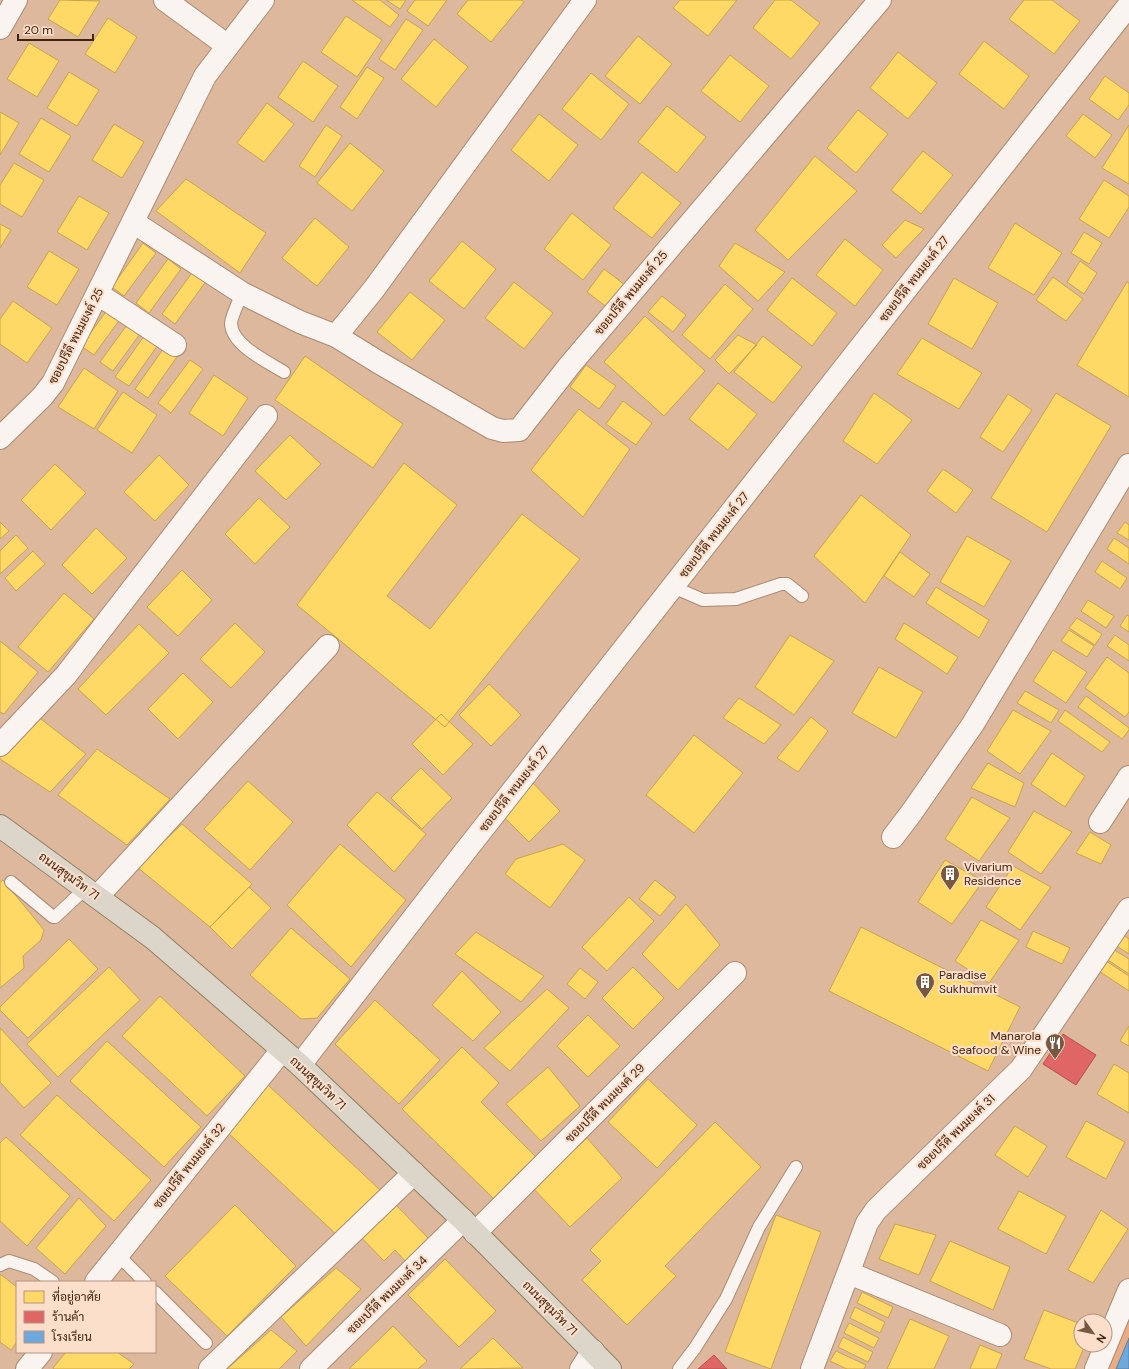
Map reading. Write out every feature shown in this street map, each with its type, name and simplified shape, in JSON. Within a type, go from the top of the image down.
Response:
[{"type":"main road","name":"ถนนสุขุมวิท 71","points":[[0,826],[153,938],[300,1065],[469,1226],[610,1369]]},
{"type":"street","points":[[0,28],[16,0]]},
{"type":"street","points":[[165,0],[228,46]]},
{"type":"street","name":"ซอยปรีดี พนมยงค์ 25","points":[[0,438],[42,397],[53,383],[205,76],[263,0]]},
{"type":"street","points":[[336,336],[374,289],[584,0]]},
{"type":"street","name":"ซอยปรีดี พนมยงค์ 25","points":[[133,222],[242,293],[300,322],[336,336],[492,428],[503,431],[519,430],[569,366],[880,0]]},
{"type":"street","name":"ซอยปรีดี พนมยงค์ 27","points":[[300,1065],[463,854],[1129,4]]},
{"type":"street","points":[[98,294],[175,346]]},
{"type":"street","points":[[0,745],[66,675],[266,416]]},
{"type":"street","points":[[893,837],[973,724],[1129,465]]},
{"type":"street","points":[[91,893],[328,646]]},
{"type":"street","points":[[1100,822],[1129,777]]},
{"type":"street","name":"ซอยปรีดี พนมยงค์ 31","points":[[812,1369],[868,1223],[876,1210],[1022,1069],[1129,909]]},
{"type":"street","name":"ซอยปรีดี พนมยงค์ 29","points":[[469,1226],[735,972]]},
{"type":"street","name":"ซอยปรีดี พนมยงค์ 32","points":[[97,1281],[282,1050]]},
{"type":"street","points":[[210,1369],[414,1173]]},
{"type":"street","name":"ซอยปรีดี พนมยงค์ 34","points":[[311,1369],[469,1226]]},
{"type":"street","points":[[849,1273],[1000,1335]]},
{"type":"street","points":[[1096,1369],[1129,1290]]},
{"type":"street","points":[[581,1369],[593,1351]]},
{"type":"street","points":[[27,1369],[40,1353]]},
{"type":"lane","points":[[242,293],[231,322],[234,334],[242,345],[284,372]]},
{"type":"lane","points":[[673,587],[703,600],[736,599],[782,584],[787,584],[802,596]]},
{"type":"lane","points":[[10,882],[55,918],[91,893]]},
{"type":"lane","points":[[679,1369],[695,1348],[726,1299],[759,1227],[796,1167]]},
{"type":"lane","points":[[118,1255],[144,1281]]},
{"type":"lane","points":[[0,1265],[9,1261],[34,1269],[52,1281]]},
{"type":"lane","points":[[156,1293],[206,1343]]},
{"type":"shaded area","points":[[1129,1319],[1129,1369],[1108,1369]]},
{"type":"building: ที่อยู่อาศัย","points":[[60,0],[100,1],[78,37],[48,19]]},
{"type":"building: ที่อยู่อาศัย","points":[[352,0],[380,0],[399,15],[390,27]]},
{"type":"building: ที่อยู่อาศัย","points":[[386,0],[406,0],[400,9]]},
{"type":"building: ที่อยู่อาศัย","points":[[415,0],[447,0],[428,26],[407,11]]},
{"type":"building: ที่อยู่อาศัย","points":[[468,0],[521,0],[524,2],[491,42],[457,14]]},
{"type":"building: ที่อยู่อาศัย","points":[[680,0],[737,0],[708,36],[673,8]]},
{"type":"building: ที่อยู่อาศัย","points":[[775,0],[791,0],[820,23],[791,59],[753,28]]},
{"type":"building: ที่อยู่อาศัย","points":[[1024,0],[1052,0],[1080,21],[1054,54],[1009,19]]},
{"type":"building: ที่อยู่อาศัย","points":[[346,16],[382,40],[357,77],[321,52]]},
{"type":"building: ที่อยู่อาศัย","points":[[108,18],[137,37],[115,73],[85,54]]},
{"type":"building: ที่อยู่อาศัย","points":[[406,19],[423,30],[395,70],[379,59]]},
{"type":"building: ที่อยู่อาศัย","points":[[638,36],[672,64],[640,104],[605,76]]},
{"type":"building: ที่อยู่อาศัย","points":[[434,39],[468,67],[436,107],[401,79]]},
{"type":"building: ที่อยู่อาศัย","points":[[984,41],[1029,76],[1004,109],[959,74]]},
{"type":"building: ที่อยู่อาศัย","points":[[29,43],[59,61],[37,97],[7,79]]},
{"type":"building: ที่อยู่อาศัย","points":[[898,52],[937,83],[908,119],[870,88]]},
{"type":"building: ที่อยู่อาศัย","points":[[730,55],[769,86],[740,122],[701,91]]},
{"type":"building: ที่อยู่อาศัย","points":[[303,61],[338,86],[313,122],[278,97]]},
{"type":"building: ที่อยู่อาศัย","points":[[367,67],[384,78],[357,119],[340,107]]},
{"type":"building: ที่อยู่อาศัย","points":[[69,72],[99,90],[77,126],[47,108]]},
{"type":"building: ที่อยู่อาศัย","points":[[591,73],[629,104],[601,140],[562,109]]},
{"type":"building: ที่อยู่อาศัย","points":[[1105,76],[1129,93],[1129,105],[1118,120],[1089,99]]},
{"type":"building: ที่อยู่อาศัย","points":[[267,103],[294,124],[264,162],[237,143]]},
{"type":"building: ที่อยู่อาศัย","points":[[667,106],[706,137],[677,173],[638,142]]},
{"type":"building: ที่อยู่อาศัย","points":[[858,110],[888,134],[856,173],[827,148]]},
{"type":"building: ที่อยู่อาศัย","points":[[0,112],[19,123],[0,155]]},
{"type":"building: ที่อยู่อาศัย","points":[[539,114],[578,145],[549,181],[511,150]]},
{"type":"building: ที่อยู่อาศัย","points":[[1083,114],[1112,135],[1095,158],[1066,136]]},
{"type":"building: ที่อยู่อาศัย","points":[[41,118],[71,136],[49,172],[19,154]]},
{"type":"building: ที่อยู่อาศัย","points":[[114,124],[144,142],[122,178],[92,160]]},
{"type":"building: ที่อยู่อาศัย","points":[[326,125],[342,136],[315,177],[299,166]]},
{"type":"building: ที่อยู่อาศัย","points":[[1129,125],[1129,184],[1102,168]]},
{"type":"building: ที่อยู่อาศัย","points":[[350,143],[384,171],[352,211],[317,183]]},
{"type":"building: ที่อยู่อาศัย","points":[[923,151],[953,175],[921,214],[891,190]]},
{"type":"building: ที่อยู่อาศัย","points":[[815,156],[857,191],[788,260],[755,230]]},
{"type":"building: ที่อยู่อาศัย","points":[[14,163],[44,180],[22,217],[0,204],[0,185]]},
{"type":"building: ที่อยู่อาศัย","points":[[642,172],[681,203],[652,238],[613,208]]},
{"type":"building: ที่อยู่อาศัย","points":[[186,179],[266,233],[240,273],[156,211]]},
{"type":"building: ที่อยู่อาศัย","points":[[1104,180],[1129,196],[1129,207],[1109,238],[1079,219]]},
{"type":"building: ที่อยู่อาศัย","points":[[79,196],[109,213],[87,250],[57,232]]},
{"type":"building: ที่อยู่อาศัย","points":[[572,213],[611,245],[583,280],[544,249]]},
{"type":"building: ที่อยู่อาศัย","points":[[315,218],[349,247],[317,286],[282,258]]},
{"type":"building: ที่อยู่อาศัย","points":[[905,220],[924,229],[896,258],[882,245]]},
{"type":"building: ที่อยู่อาศัย","points":[[1015,223],[1062,253],[1034,295],[988,268]]},
{"type":"building: ที่อยู่อาศัย","points":[[0,224],[11,230],[0,248]]},
{"type":"building: ที่อยู่อาศัย","points":[[1084,232],[1102,243],[1089,264],[1071,253]]},
{"type":"building: ที่อยู่อาศัย","points":[[845,239],[883,270],[855,306],[816,275]]},
{"type":"building: ที่อยู่อาศัย","points":[[462,241],[496,269],[464,309],[429,281]]},
{"type":"building: ที่อยู่อาศัย","points":[[143,243],[156,253],[124,296],[112,287]]},
{"type":"building: ที่อยู่อาศัย","points":[[735,243],[785,272],[758,301],[719,266]]},
{"type":"building: ที่อยู่อาศัย","points":[[49,251],[79,269],[57,305],[27,287]]},
{"type":"building: ที่อยู่อาศัย","points":[[168,259],[181,269],[149,313],[136,303]]},
{"type":"building: ที่อยู่อาศัย","points":[[1080,261],[1097,273],[1084,294],[1067,282]]},
{"type":"building: ที่อยู่อาศัย","points":[[604,269],[629,288],[612,311],[587,292]]},
{"type":"building: ที่อยู่อาศัย","points":[[194,270],[207,280],[175,324],[162,314]]},
{"type":"building: ที่อยู่อาศัย","points":[[1053,277],[1083,299],[1066,321],[1036,300]]},
{"type":"building: ที่อยู่อาศัย","points":[[792,278],[837,313],[812,346],[767,310]]},
{"type":"building: ที่อยู่อาศัย","points":[[954,278],[998,303],[972,349],[928,324]]},
{"type":"building: ที่อยู่อาศัย","points":[[514,282],[553,313],[524,349],[485,318]]},
{"type":"building: ที่อยู่อาศัย","points":[[1127,282],[1129,283],[1129,397],[1077,365]]},
{"type":"building: ที่อยู่อาศัย","points":[[725,284],[753,309],[710,359],[682,335]]},
{"type":"building: ที่อยู่อาศัย","points":[[410,292],[445,320],[412,360],[377,332]]},
{"type":"building: ที่อยู่อาศัย","points":[[662,296],[686,315],[673,332],[648,312]]},
{"type":"building: ที่อยู่อาศัย","points":[[13,301],[52,328],[27,363],[0,344],[0,319]]},
{"type":"building: ที่อยู่อาศัย","points":[[113,302],[126,311],[94,355],[81,346]]},
{"type":"building: ที่อยู่อาศัย","points":[[645,316],[705,371],[664,416],[604,362]]},
{"type":"building: ที่อยู่อาศัย","points":[[132,318],[145,327],[113,371],[100,362]]},
{"type":"building: ที่อยู่อาศัย","points":[[147,332],[160,342],[129,386],[115,377]]},
{"type":"building: ที่อยู่อาศัย","points":[[738,335],[757,345],[729,374],[715,360]]},
{"type":"building: ที่อยู่อาศัย","points":[[763,336],[802,367],[773,403],[734,372]]},
{"type":"building: ที่อยู่อาศัย","points":[[922,338],[982,373],[959,409],[897,374]]},
{"type":"building: ที่อยู่อาศัย","points":[[166,345],[179,354],[148,398],[135,389]]},
{"type":"building: ที่อยู่อาศัย","points":[[305,356],[403,424],[373,468],[275,400]]},
{"type":"building: ที่อยู่อาศัย","points":[[190,360],[203,369],[171,413],[158,403]]},
{"type":"building: ที่อยู่อาศัย","points":[[586,365],[616,386],[599,409],[570,387]]},
{"type":"building: ที่อยู่อาศัย","points":[[84,368],[118,391],[94,429],[58,407]]},
{"type":"building: ที่อยู่อาศัย","points":[[214,375],[248,398],[223,436],[189,413]]},
{"type":"building: ที่อยู่อาศัย","points":[[718,383],[757,414],[728,450],[689,419]]},
{"type":"building: ที่อยู่อาศัย","points":[[123,392],[157,415],[132,453],[97,430]]},
{"type":"building: ที่อยู่อาศัย","points":[[874,393],[912,420],[877,464],[843,441]]},
{"type":"building: ที่อยู่อาศัย","points":[[1056,393],[1111,426],[1047,532],[991,498]]},
{"type":"building: ที่อยู่อาศัย","points":[[1008,394],[1032,410],[1003,452],[980,437]]},
{"type":"building: ที่อยู่อาศัย","points":[[623,401],[652,423],[636,445],[606,424]]},
{"type":"building: ที่อยู่อาศัย","points":[[579,409],[630,449],[583,517],[531,470]]},
{"type":"building: ที่อยู่อาศัย","points":[[290,435],[321,464],[286,500],[255,471]]},
{"type":"building: ที่อยู่อาศัย","points":[[159,455],[189,485],[155,521],[124,492]]},
{"type":"building: ที่อยู่อาศัย","points":[[404,463],[457,505],[387,596],[430,629],[522,514],[580,559],[445,727],[297,605]]},
{"type":"building: ที่อยู่อาศัย","points":[[55,464],[86,493],[51,530],[21,500]]},
{"type":"building: ที่อยู่อาศัย","points":[[943,469],[973,490],[956,513],[927,491]]},
{"type":"building: ที่อยู่อาศัย","points":[[861,495],[911,535],[865,603],[814,556]]},
{"type":"building: ที่อยู่อาศัย","points":[[259,498],[290,527],[255,564],[225,534]]},
{"type":"building: ที่อยู่อาศัย","points":[[0,522],[9,531],[0,539]]},
{"type":"building: ที่อยู่อาศัย","points":[[1125,522],[1129,525],[1129,540],[1117,533]]},
{"type":"building: ที่อยู่อาศัย","points":[[96,528],[127,558],[92,594],[62,565]]},
{"type":"building: ที่อยู่อาศัย","points":[[16,535],[28,548],[0,574],[0,551]]},
{"type":"building: ที่อยู่อาศัย","points":[[967,536],[1011,561],[984,607],[940,582]]},
{"type":"building: ที่อยู่อาศัย","points":[[1114,538],[1129,548],[1129,564],[1107,549]]},
{"type":"building: ที่อยู่อาศัย","points":[[33,551],[45,564],[16,591],[5,578]]},
{"type":"building: ที่อยู่อาศัย","points":[[900,552],[930,574],[914,597],[884,576]]},
{"type":"building: ที่อยู่อาศัย","points":[[1102,561],[1127,578],[1120,589],[1095,572]]},
{"type":"building: ที่อยู่อาศัย","points":[[182,570],[212,600],[178,636],[147,607]]},
{"type":"building: ที่อยู่อาศัย","points":[[936,587],[989,620],[979,638],[926,603]]},
{"type":"building: ที่อยู่อาศัย","points":[[64,593],[94,619],[48,672],[18,647]]},
{"type":"building: ที่อยู่อาศัย","points":[[1088,600],[1114,616],[1106,628],[1081,611]]},
{"type":"building: ที่อยู่อาศัย","points":[[1127,615],[1129,616],[1129,632],[1120,626]]},
{"type":"building: ที่อยู่อาศัย","points":[[1077,618],[1102,634],[1095,645],[1069,628]]},
{"type":"building: ที่อยู่อาศัย","points":[[235,623],[265,652],[231,688],[200,659]]},
{"type":"building: ที่อยู่อาศัย","points":[[904,623],[958,657],[947,674],[895,639]]},
{"type":"building: ที่อยู่อาศัย","points":[[139,624],[169,653],[106,715],[78,689]]},
{"type":"building: ที่อยู่อาศัย","points":[[1069,630],[1094,646],[1087,657],[1061,641]]},
{"type":"building: ที่อยู่อาศัย","points":[[790,635],[834,661],[794,715],[755,687]]},
{"type":"building: ที่อยู่อาศัย","points":[[1115,635],[1129,645],[1129,661],[1107,646]]},
{"type":"building: ที่อยู่อาศัย","points":[[0,641],[38,672],[4,714],[0,712]]},
{"type":"building: ที่อยู่อาศัย","points":[[1053,650],[1087,672],[1066,703],[1033,681]]},
{"type":"building: ที่อยู่อาศัย","points":[[1107,657],[1129,673],[1129,712],[1125,717],[1085,688]]},
{"type":"building: ที่อยู่อาศัย","points":[[879,667],[923,692],[896,738],[852,713]]},
{"type":"building: ที่อยู่อาศัย","points":[[183,673],[213,702],[178,739],[148,709]]},
{"type":"building: ที่อยู่อาศัย","points":[[489,684],[521,715],[491,746],[459,715]]},
{"type":"building: ที่อยู่อาศัย","points":[[1025,691],[1059,710],[1051,723],[1017,703]]},
{"type":"building: ที่อยู่อาศัย","points":[[1086,696],[1129,728],[1122,739],[1078,707]]},
{"type":"building: ที่อยู่อาศัย","points":[[739,698],[781,725],[764,744],[723,718]]},
{"type":"building: ที่อยู่อาศัย","points":[[1013,710],[1051,731],[1020,774],[987,751]]},
{"type":"building: ที่อยู่อาศัย","points":[[1065,710],[1110,742],[1102,752],[1058,721]]},
{"type":"building: ที่อยู่อาศัย","points":[[441,714],[473,744],[443,775],[412,744]]},
{"type":"building: ที่อยู่อาศัย","points":[[37,716],[86,754],[50,792],[0,759],[0,749]]},
{"type":"building: ที่อยู่อาศัย","points":[[811,717],[828,731],[798,772],[777,758]]},
{"type":"building: ที่อยู่อาศัย","points":[[694,735],[743,773],[694,833],[646,795]]},
{"type":"building: ที่อยู่อาศัย","points":[[97,749],[170,799],[127,845],[58,795]]},
{"type":"building: ที่อยู่อาศัย","points":[[1052,753],[1085,776],[1065,807],[1031,784]]},
{"type":"building: ที่อยู่อาศัย","points":[[988,763],[1024,783],[1015,807],[971,788]]},
{"type":"building: ที่อยู่อาศัย","points":[[421,768],[452,798],[422,829],[391,798]]},
{"type":"building: ที่อยู่อาศัย","points":[[529,779],[560,811],[529,842],[498,811]]},
{"type":"building: ที่อยู่อาศัย","points":[[248,781],[293,822],[250,870],[204,829]]},
{"type":"building: ที่อยู่อาศัย","points":[[377,792],[426,834],[394,872],[347,825]]},
{"type":"building: ที่อยู่อาศัย","name":"Vivarium Residence","points":[[972,797],[1010,818],[979,861],[945,839]]},
{"type":"building: ที่อยู่อาศัย","name":"Vivarium Residence","points":[[1034,811],[1072,832],[1041,874],[1008,852]]},
{"type":"building: ที่อยู่อาศัย","points":[[182,824],[252,884],[210,927],[137,867]]},
{"type":"building: ที่อยู่อาศัย","points":[[1090,832],[1111,845],[1101,864],[1076,853]]},
{"type":"building: ที่อยู่อาศัย","points":[[340,844],[406,900],[351,967],[287,905]]},
{"type":"building: ที่อยู่อาศัย","points":[[563,844],[585,860],[550,908],[505,874],[516,859]]},
{"type":"building: ที่อยู่อาศัย","name":"Vivarium Residence","points":[[945,860],[983,881],[952,924],[918,902]]},
{"type":"building: ที่อยู่อาศัย","name":"Vivarium Residence","points":[[1013,866],[1051,887],[1020,930],[986,907]]},
{"type":"building: ที่อยู่อาศัย","points":[[3,880],[44,930],[41,940],[23,956],[24,968],[0,988],[0,882]]},
{"type":"building: ที่อยู่อาศัย","points":[[655,880],[676,897],[660,916],[639,899]]},
{"type":"building: ที่อยู่อาศัย","points":[[249,887],[271,908],[232,949],[210,927]]},
{"type":"building: ที่อยู่อาศัย","points":[[629,897],[654,921],[607,971],[582,947]]},
{"type":"building: ที่อยู่อาศัย","points":[[686,904],[720,945],[678,990],[642,954]]},
{"type":"building: ที่อยู่อาศัย","name":"Vivarium Residence","points":[[981,920],[1019,940],[989,983],[955,961]]},
{"type":"building: ที่อยู่อาศัย","name":"Paradise Sukhumvit","points":[[861,927],[1020,1007],[988,1071],[829,991]]},
{"type":"building: ที่อยู่อาศัย","points":[[291,928],[350,979],[317,1018],[301,1019],[250,975]]},
{"type":"building: ที่อยู่อาศัย","points":[[1033,931],[1070,948],[1062,964],[1026,947]]},
{"type":"building: ที่อยู่อาศัย","points":[[476,932],[544,976],[521,1002],[455,954]]},
{"type":"building: ที่อยู่อาศัย","points":[[1122,934],[1129,939],[1129,954],[1115,945]]},
{"type":"building: ที่อยู่อาศัย","points":[[69,939],[98,969],[28,1038],[0,1010],[0,1007]]},
{"type":"building: ที่อยู่อาศัย","points":[[1111,948],[1129,959],[1129,974],[1105,958]]},
{"type":"building: ที่อยู่อาศัย","points":[[1103,959],[1129,976],[1129,991],[1096,969]]},
{"type":"building: ที่อยู่อาศัย","points":[[109,967],[140,1000],[58,1077],[27,1044]]},
{"type":"building: ที่อยู่อาศัย","points":[[633,967],[664,998],[633,1029],[602,998]]},
{"type":"building: ที่อยู่อาศัย","points":[[580,968],[598,982],[585,999],[567,984]]},
{"type":"building: ที่อยู่อาศัย","points":[[462,971],[501,1012],[473,1041],[432,1005]]},
{"type":"building: ที่อยู่อาศัย","points":[[547,989],[569,1008],[510,1071],[484,1048]]},
{"type":"building: ที่อยู่อาศัย","points":[[160,996],[245,1076],[207,1116],[122,1036]]},
{"type":"building: ที่อยู่อาศัย","points":[[375,1000],[440,1060],[399,1104],[335,1044]]},
{"type":"building: ที่อยู่อาศัย","points":[[588,1015],[620,1046],[588,1077],[557,1046]]},
{"type":"building: ที่อยู่อาศัย","points":[[1129,1026],[1129,1046],[1120,1041]]},
{"type":"building: ที่อยู่อาศัย","points":[[0,1028],[51,1083],[24,1108],[0,1082]]},
{"type":"building: ที่อยู่อาศัย","points":[[107,1041],[201,1127],[164,1167],[70,1081]]},
{"type":"building: ที่อยู่อาศัย","points":[[462,1047],[499,1083],[481,1102],[536,1157],[494,1199],[402,1109]]},
{"type":"building: ที่อยู่อาศัย","points":[[1114,1064],[1129,1073],[1129,1113],[1097,1094]]},
{"type":"building: ที่อยู่อาศัย","points":[[548,1067],[580,1106],[541,1141],[506,1104]]},
{"type":"building: ที่อยู่อาศัย","points":[[648,1079],[697,1125],[657,1168],[608,1122]]},
{"type":"building: ที่อยู่อาศัย","points":[[267,1084],[380,1190],[337,1235],[225,1130]]},
{"type":"building: ที่อยู่อาศัย","points":[[57,1095],[151,1180],[114,1221],[20,1135]]},
{"type":"building: ที่อยู่อาศัย","points":[[1086,1121],[1125,1142],[1106,1179],[1066,1157]]},
{"type":"building: ที่อยู่อาศัย","points":[[715,1122],[761,1167],[665,1266],[676,1276],[627,1325],[582,1280],[601,1261],[590,1250]]},
{"type":"building: ที่อยู่อาศัย","points":[[1015,1126],[1047,1146],[1028,1177],[995,1155]]},
{"type":"building: ที่อยู่อาศัย","points":[[6,1137],[70,1196],[27,1246],[0,1221],[0,1143]]},
{"type":"building: ที่อยู่อาศัย","points":[[587,1138],[622,1178],[570,1227],[532,1187]]},
{"type":"building: ที่อยู่อาศัย","points":[[1019,1191],[1066,1216],[1046,1254],[998,1229]]},
{"type":"building: ที่อยู่อาศัย","points":[[79,1198],[106,1226],[65,1274],[36,1248]]},
{"type":"building: ที่อยู่อาศัย","points":[[393,1202],[430,1240],[407,1263],[395,1250],[384,1261],[358,1234]]},
{"type":"building: ที่อยู่อาศัย","points":[[235,1205],[296,1266],[227,1336],[165,1276]]},
{"type":"building: ที่อยู่อาศัย","points":[[1101,1210],[1128,1229],[1093,1283],[1068,1270]]},
{"type":"building: ที่อยู่อาศัย","points":[[776,1215],[821,1232],[771,1369],[725,1352]]},
{"type":"building: ที่อยู่อาศัย","points":[[895,1224],[936,1235],[919,1275],[879,1259]]},
{"type":"building: ที่อยู่อาศัย","points":[[950,1241],[1010,1267],[993,1310],[930,1281]]},
{"type":"building: ที่อยู่อาศัย","points":[[445,1259],[496,1311],[459,1347],[408,1295]]},
{"type":"building: ที่อยู่อาศัย","points":[[336,1268],[361,1289],[306,1346],[281,1317]]},
{"type":"building: ที่อยู่อาศัย","points":[[0,1274],[16,1286],[16,1343],[11,1350],[0,1342]]},
{"type":"building: ที่อยู่อาศัย","points":[[862,1292],[893,1307],[888,1318],[857,1303]]},
{"type":"building: ที่อยู่อาศัย","points":[[855,1307],[885,1322],[880,1333],[850,1318]]},
{"type":"building: ที่อยู่อาศัย","points":[[1044,1310],[1073,1321],[1073,1353],[1082,1353],[1075,1369],[1051,1369],[1024,1359]]},
{"type":"building: ที่อยู่อาศัย","points":[[910,1319],[949,1336],[934,1369],[887,1369]]},
{"type":"building: ที่อยู่อาศัย","points":[[849,1323],[879,1338],[874,1348],[844,1333]]},
{"type":"building: ที่อยู่อาศัย","points":[[393,1326],[427,1361],[418,1369],[349,1369]]},
{"type":"building: ที่อยู่อาศัย","points":[[271,1330],[297,1351],[279,1369],[227,1369]]},
{"type":"building: ที่อยู่อาศัย","points":[[843,1337],[873,1352],[868,1362],[838,1347]]},
{"type":"building: ที่อยู่อาศัย","points":[[493,1338],[523,1368],[460,1369]]},
{"type":"building: ที่อยู่อาศัย","points":[[980,1345],[1002,1354],[996,1369],[970,1369]]},
{"type":"building: ที่อยู่อาศัย","points":[[836,1351],[866,1365],[864,1369],[847,1369],[830,1361]]},
{"type":"building: ที่อยู่อาศัย","points":[[65,1353],[118,1353],[134,1364],[129,1369],[53,1368]]},
{"type":"building: ร้านค้า","points":[[1063,1034],[1096,1055],[1076,1085],[1043,1064]]},
{"type":"building: ร้านค้า","points":[[714,1355],[727,1369],[698,1369]]},
{"type":"building: โรงเรียน","points":[[1129,1338],[1129,1369],[1116,1369]]},
{"type":"place","name":"Vivarium Residence","points":[[950,891]]},
{"type":"place","name":"Paradise Sukhumvit","points":[[925,999]]},
{"type":"place","name":"Manarola Seafood & Wine","points":[[1055,1060]]}]
